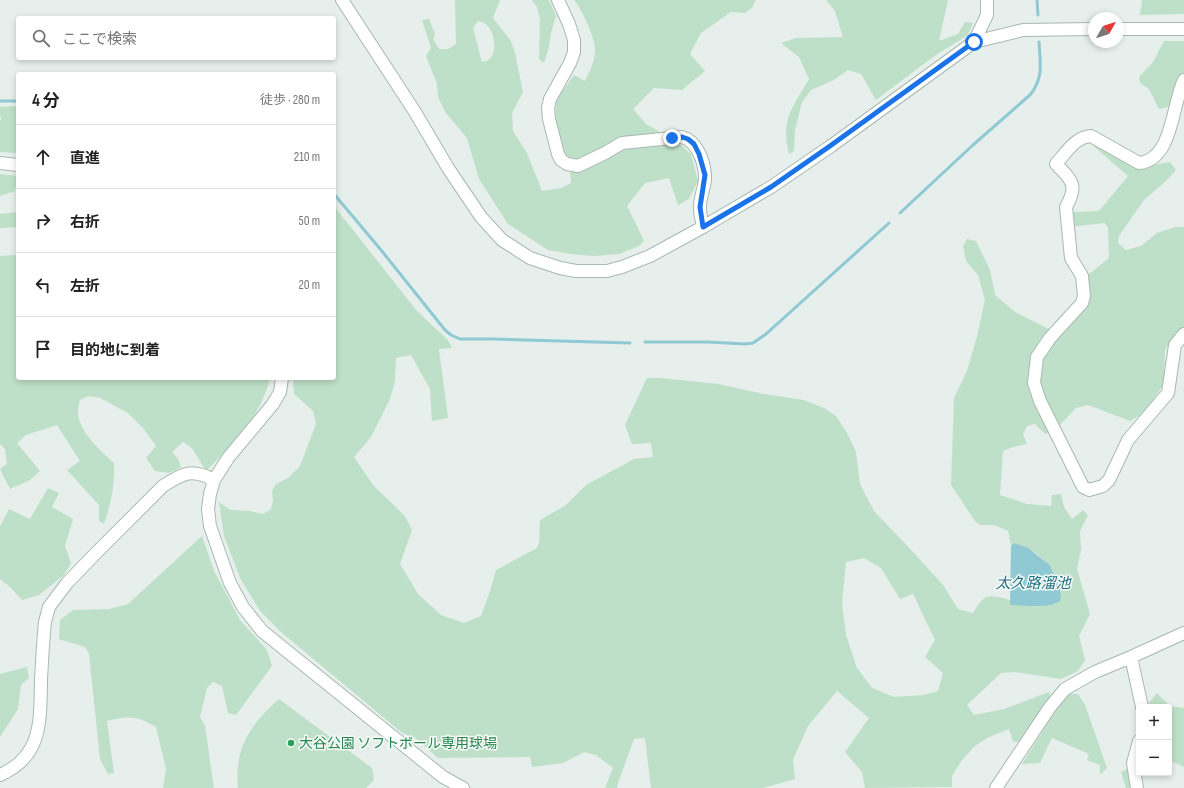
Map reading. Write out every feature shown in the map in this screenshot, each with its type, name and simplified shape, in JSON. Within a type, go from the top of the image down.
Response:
[{"type":"street","points":[[342,0],[415,112],[448,168],[481,218],[502,240],[530,258],[560,268],[576,271],[607,270],[622,267],[640,260],[703,227],[771,187],[974,42],[1024,30],[1088,29]]},
{"type":"street","points":[[558,0],[569,24],[574,40],[574,52],[570,63],[550,99],[548,108],[548,119],[561,160],[567,164],[578,166],[605,153],[622,142],[682,137],[688,139],[694,144],[699,154],[705,175],[700,207],[703,227]]},
{"type":"street","points":[[974,42],[987,15],[988,0]]},
{"type":"street","points":[[1124,29],[1184,29]]},
{"type":"street","points":[[1184,80],[1173,121],[1165,141],[1152,159],[1144,163],[1139,163],[1091,136],[1084,137],[1077,141],[1056,164],[1071,179],[1073,186],[1066,207],[1070,258],[1082,276],[1084,296],[1082,303],[1050,338],[1037,357],[1034,383],[1040,401],[1083,487],[1089,490],[1096,489],[1106,483],[1117,465],[1128,440],[1168,393],[1175,345],[1184,334]]},
{"type":"street","points":[[0,163],[16,165]]},
{"type":"street","points":[[282,380],[280,392],[273,404],[228,458],[214,480],[210,494],[208,509],[210,526],[230,584],[243,607],[258,625],[274,640],[443,777],[463,788]]},
{"type":"street","points":[[0,775],[7,772],[20,762],[27,754],[39,729],[45,622],[49,607],[96,552],[163,486],[188,473],[197,473],[214,480]]},
{"type":"street","points":[[996,788],[1050,707],[1065,689],[1095,672],[1131,658],[1184,633]]},
{"type":"street","points":[[1131,658],[1141,704]]},
{"type":"street","points":[[1136,752],[1133,763],[1137,788]]},
{"type":"green space","points":[[455,0],[500,0],[493,18],[511,41],[523,92],[512,113],[513,131],[527,153],[542,191],[561,188],[571,183],[569,160],[563,154],[556,130],[556,100],[574,75],[585,81],[592,67],[595,55],[595,46],[591,32],[574,0],[756,0],[752,8],[745,13],[731,12],[701,33],[690,54],[705,71],[682,90],[654,88],[633,109],[646,124],[660,132],[662,145],[681,145],[691,154],[698,181],[689,199],[678,205],[669,178],[645,183],[627,206],[644,241],[639,246],[619,254],[594,256],[548,250],[508,224],[479,179],[467,138],[446,113],[438,97],[437,84],[426,56],[431,48],[422,20],[429,19],[435,34],[433,39],[439,49],[448,49],[456,44]],"holes":[[[478,21],[488,26],[491,31],[494,44],[492,56],[488,60],[482,62],[473,28]]]},
{"type":"green space","points":[[532,0],[549,0],[556,16],[544,63],[539,59],[540,19],[537,7]]},
{"type":"green space","points":[[826,0],[948,0],[939,41],[958,34],[965,22],[973,23],[968,35],[933,57],[876,100],[861,74],[848,70],[832,81],[811,90],[802,102],[795,130],[794,151],[789,154],[786,132],[787,123],[793,106],[809,79],[799,57],[781,43],[796,38],[843,37],[835,11]]},
{"type":"green space","points":[[1142,0],[1184,0],[1184,14],[1140,15]]},
{"type":"green space","points":[[1164,41],[1184,41],[1184,103],[1159,109],[1149,89],[1140,83],[1139,77],[1153,62]]},
{"type":"green space","points":[[16,106],[16,153],[0,152],[0,121],[2,118],[0,117],[0,107]]},
{"type":"green space","points":[[1093,141],[1135,168],[1170,162],[1176,170],[1144,200],[1119,236],[1118,243],[1126,250],[1141,246],[1157,233],[1175,227],[1184,227],[1184,327],[1174,336],[1165,350],[1164,384],[1144,413],[1130,421],[1088,405],[1076,408],[1057,428],[1045,434],[1035,424],[1027,426],[1023,434],[1027,444],[1003,451],[1000,495],[1027,504],[1051,506],[1052,495],[1061,494],[1064,507],[1072,519],[1083,510],[1088,515],[1080,531],[1081,550],[1077,569],[1090,614],[1079,636],[1085,660],[1078,671],[1061,679],[1015,672],[1001,673],[967,705],[974,715],[1004,709],[1049,692],[1051,699],[1020,741],[1013,742],[1009,729],[987,738],[975,746],[962,760],[952,776],[952,787],[865,788],[862,772],[845,752],[869,718],[837,691],[808,726],[793,760],[795,779],[763,788],[651,788],[645,738],[634,739],[617,788],[605,788],[613,768],[596,755],[584,752],[563,763],[532,767],[530,757],[438,758],[417,739],[401,732],[281,632],[260,611],[240,578],[224,536],[219,502],[230,510],[250,511],[263,514],[271,509],[273,500],[272,491],[276,484],[288,478],[300,466],[316,424],[313,411],[294,394],[293,380],[336,380],[336,209],[417,311],[448,340],[452,348],[439,349],[448,418],[432,421],[430,389],[411,355],[396,358],[395,381],[390,399],[371,437],[354,457],[373,485],[405,516],[412,530],[400,564],[418,594],[441,615],[464,623],[481,616],[496,570],[537,548],[539,543],[540,520],[566,505],[586,485],[634,459],[653,457],[651,443],[632,444],[625,425],[647,378],[718,384],[764,394],[804,400],[824,408],[836,416],[847,433],[856,452],[860,484],[874,511],[943,585],[958,609],[973,613],[984,598],[992,596],[1011,600],[1011,605],[1056,604],[1059,587],[1050,565],[1036,553],[1014,543],[1011,546],[1008,531],[994,525],[980,525],[975,521],[951,485],[954,398],[967,371],[985,300],[978,275],[966,261],[963,246],[967,239],[976,241],[990,270],[995,295],[1015,312],[1049,329],[1065,326],[1089,301],[1088,275],[1109,258],[1108,228],[1105,223],[1070,227],[1073,212],[1099,211],[1128,176],[1090,143]],"holes":[[[864,558],[881,568],[900,599],[913,594],[935,640],[925,657],[943,673],[938,691],[923,695],[894,697],[872,688],[857,668],[846,635],[842,603],[846,562]]]},
{"type":"green space","points":[[0,174],[16,176],[15,191],[0,196]]},
{"type":"green space","points":[[16,212],[16,227],[0,228],[0,214]]},
{"type":"green space","points":[[16,255],[16,380],[269,380],[266,392],[245,429],[206,471],[192,448],[183,442],[172,452],[178,459],[181,467],[169,473],[155,471],[146,458],[156,446],[143,428],[128,413],[100,398],[88,396],[80,400],[78,413],[80,422],[87,436],[114,463],[112,494],[104,524],[99,521],[99,505],[67,470],[80,461],[57,425],[26,435],[17,443],[40,471],[30,480],[10,489],[0,469],[7,464],[5,449],[0,444],[0,256]]},
{"type":"green space","points":[[48,488],[59,493],[52,507],[73,519],[65,546],[71,563],[64,575],[39,595],[22,600],[0,579],[0,526],[9,509],[30,519]]},
{"type":"green space","points":[[202,536],[214,571],[240,620],[267,650],[272,666],[236,715],[228,713],[222,686],[213,682],[207,688],[200,717],[205,726],[214,788],[163,788],[166,769],[156,727],[143,720],[132,718],[121,718],[107,721],[114,773],[108,774],[100,759],[89,654],[85,647],[59,639],[60,620],[73,610],[109,609],[128,604]]},
{"type":"green space","points":[[27,667],[29,678],[21,685],[18,709],[0,737],[0,674]]},
{"type":"green space","points":[[1157,693],[1168,704],[1148,704]]},
{"type":"green space","points":[[1070,694],[1078,694],[1085,705],[1107,768],[1100,775],[1100,765],[1087,760],[1089,754],[1052,738],[1040,763],[1022,764],[1062,701]]},
{"type":"green space","name":"大谷公園 ソフトボール専用球場","points":[[279,699],[372,768],[374,780],[366,788],[238,788],[237,774],[239,761],[246,738],[260,718]]},
{"type":"green space","points":[[1172,706],[1184,708],[1184,767],[1172,761]]},
{"type":"green space","points":[[1129,768],[1134,788],[1126,788],[1121,772]]},
{"type":"water","name":"太久路溜池","points":[[1014,543],[1028,548],[1050,565],[1059,587],[1061,597],[1060,601],[1043,606],[1010,605],[1011,546]]},
{"type":"waterway","points":[[1037,0],[1038,15]]},
{"type":"waterway","points":[[900,213],[973,145],[1031,94],[1040,75],[1039,42]]},
{"type":"waterway","points":[[0,101],[16,101]]},
{"type":"waterway","points":[[336,196],[445,330],[451,335],[460,339],[630,343]]},
{"type":"waterway","points":[[645,342],[753,343],[766,334],[889,223]]},
{"type":"place","name":"大谷公園 ソフトボール専用球場","points":[[291,743]]},
{"type":"route","points":[[672,138],[682,137],[688,139],[694,144],[699,154],[705,175],[700,207],[703,227],[771,187],[974,42]]}]
